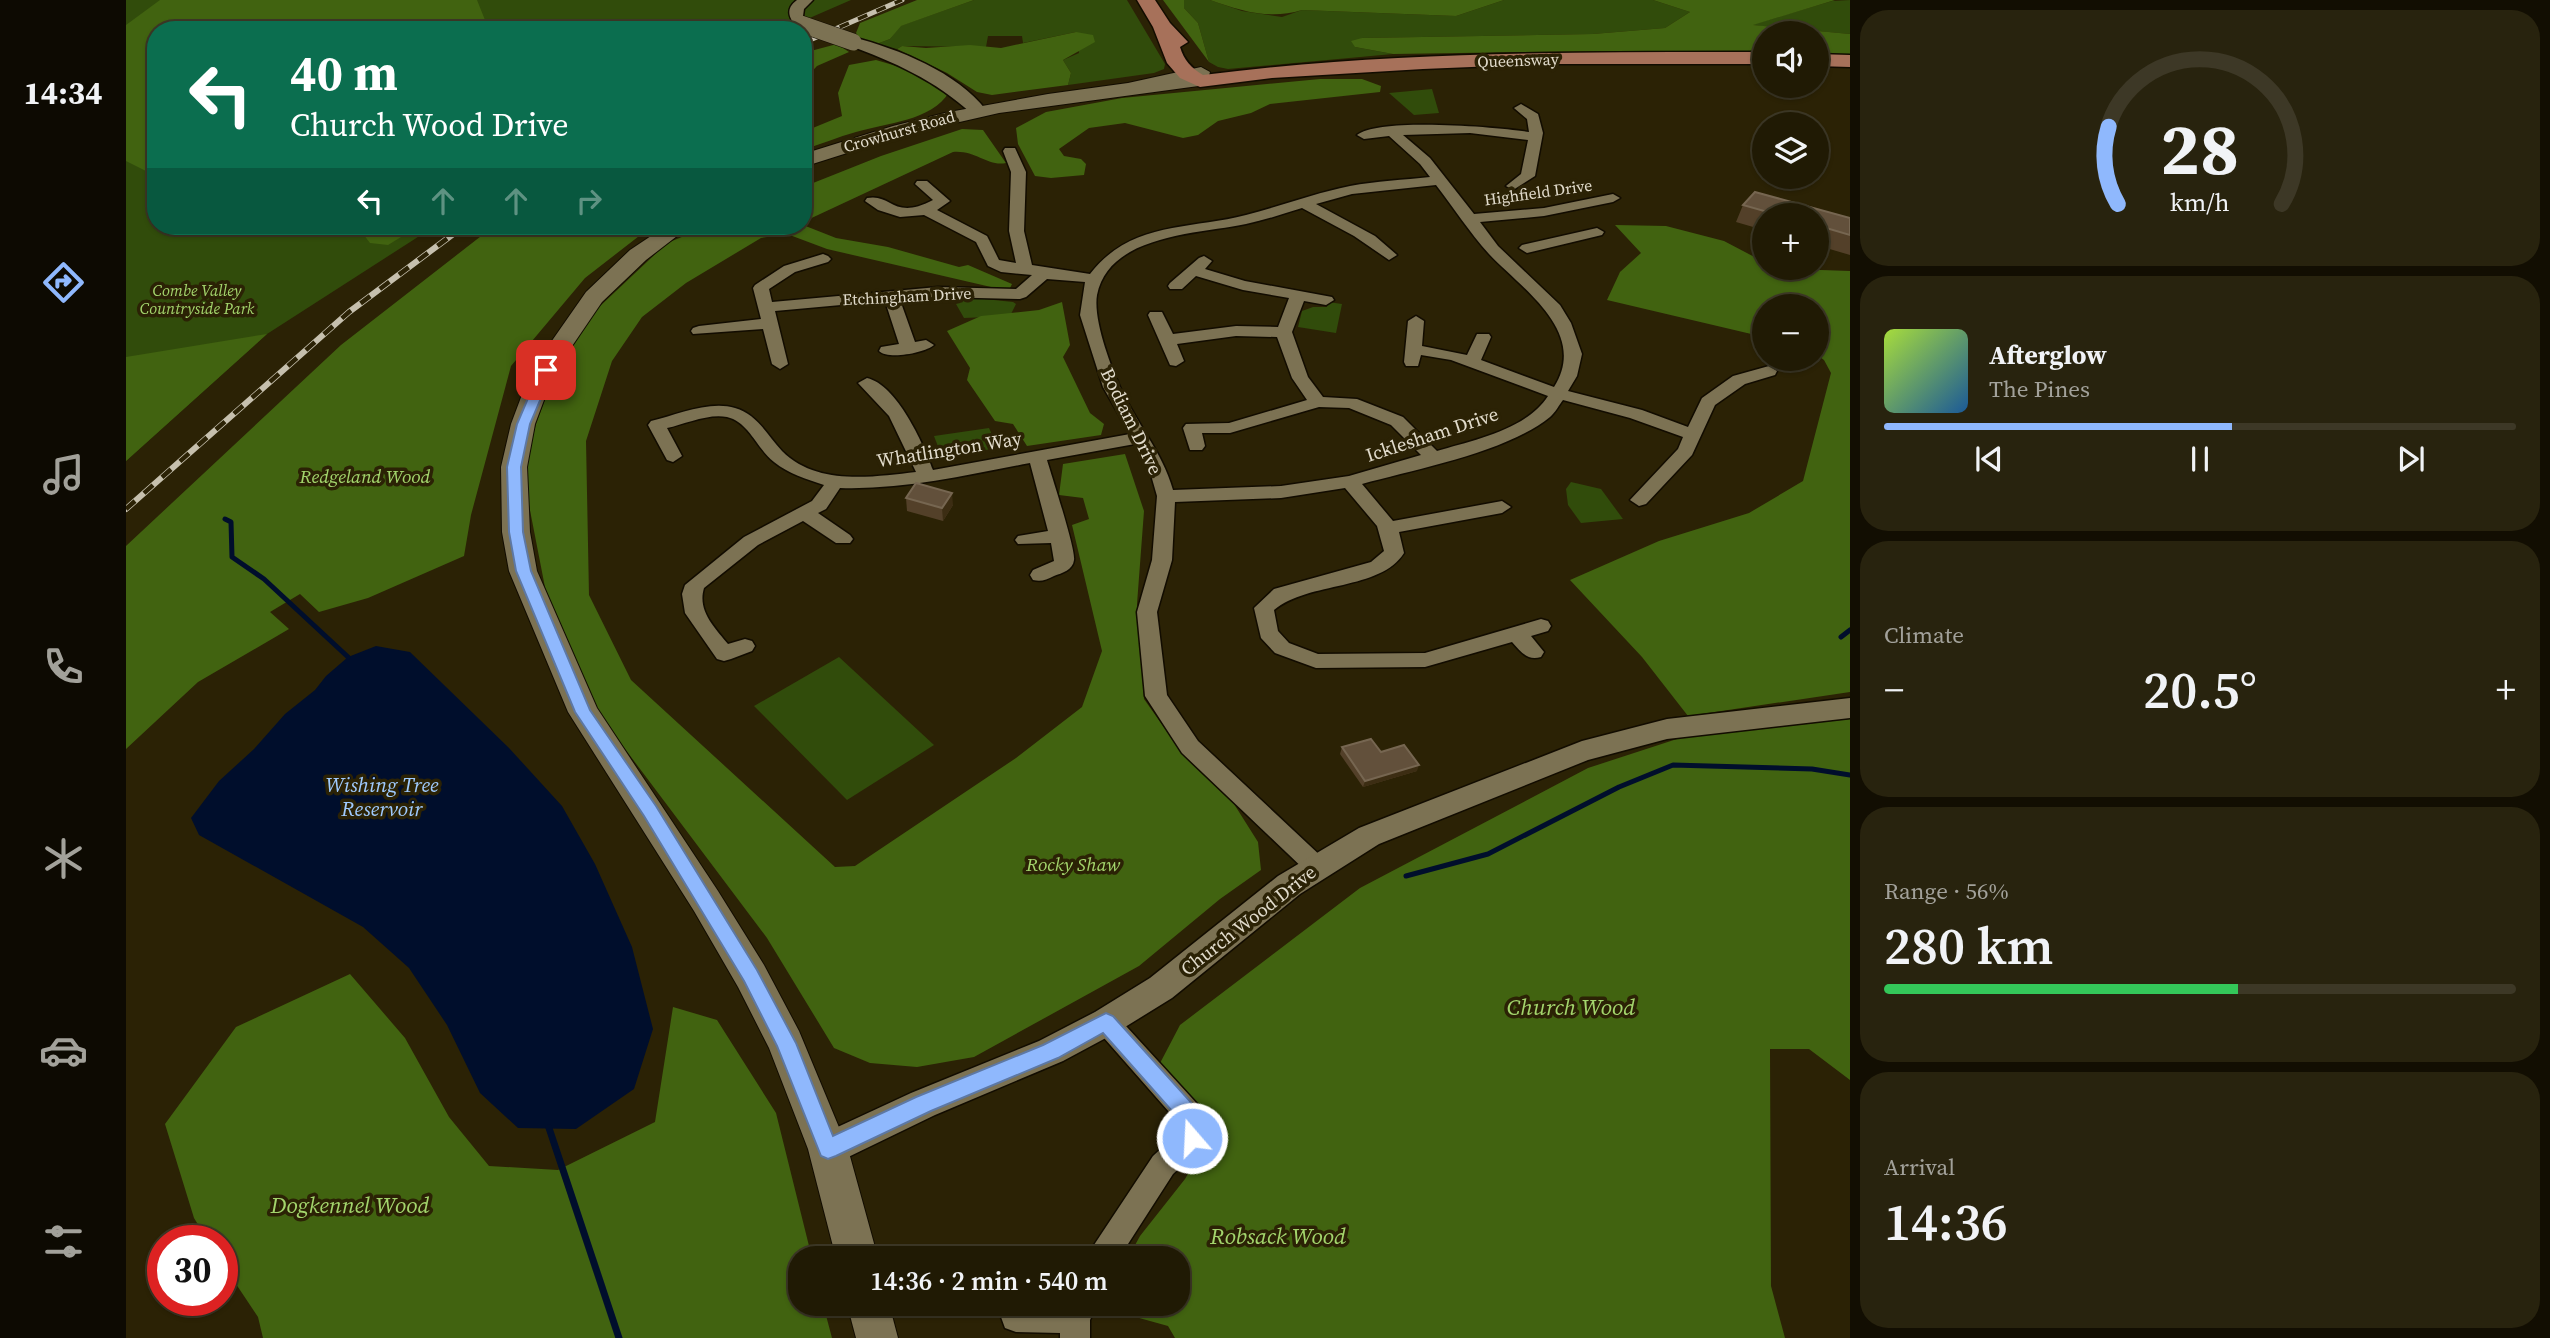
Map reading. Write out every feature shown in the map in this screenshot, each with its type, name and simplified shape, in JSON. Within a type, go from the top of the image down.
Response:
[{"type":"main road","points":[[1146,0],[1163,27],[1170,51],[1196,76]]},
{"type":"main road","name":"Queensway","points":[[978,110],[1196,76],[1546,58],[1752,58]]},
{"type":"main road","points":[[1829,60],[1850,61]]},
{"type":"main road","name":"Crowhurst Road","points":[[812,158],[894,130],[978,110]]},
{"type":"main road","points":[[667,235],[639,255],[594,297],[554,355],[538,384],[523,424],[514,467],[516,532],[523,571],[583,712],[650,811],[751,976],[786,1043],[828,1149],[854,1246]]},
{"type":"main road","points":[[871,1316],[877,1338]]},
{"type":"street","name":"Crowhurst Road","points":[[800,21],[796,16],[797,7],[806,0]]},
{"type":"street","name":"Crowhurst Road","points":[[812,28],[934,75],[978,110]]},
{"type":"street","points":[[1513,186],[1528,176],[1535,137],[1533,117],[1521,108]]},
{"type":"street","points":[[1352,124],[1375,146]]},
{"type":"street","points":[[1364,135],[1436,127],[1478,128],[1535,137]]},
{"type":"street","name":"Icklesham Drive","points":[[1166,496],[1281,492],[1350,482],[1434,458],[1484,443],[1524,426],[1546,412],[1569,376],[1574,354],[1563,323],[1544,296],[1493,248],[1441,180],[1391,131]]},
{"type":"street","points":[[1010,151],[1018,163],[1020,188],[1017,234],[1025,268]]},
{"type":"street","points":[[919,213],[982,239],[993,262],[1001,267],[1025,268],[1042,275],[1052,273],[1094,279],[1108,261],[1143,240],[1162,233],[1245,220],[1350,190],[1441,180]]},
{"type":"street","points":[[872,201],[896,214],[919,213],[943,201],[922,184]]},
{"type":"street","name":"Highfield Drive","points":[[1469,219],[1544,212],[1613,198]]},
{"type":"street","points":[[1305,204],[1322,216],[1358,231],[1384,250],[1357,248]]},
{"type":"street","points":[[1544,212],[1572,238]]},
{"type":"street","points":[[1536,249],[1597,232]]},
{"type":"street","points":[[780,364],[761,288],[772,276],[791,267],[823,259]]},
{"type":"street","points":[[1175,286],[1199,265],[1243,285],[1326,300]]},
{"type":"street","name":"Etchingham Drive","points":[[699,331],[768,315],[891,296],[969,292],[1020,294],[1042,275]]},
{"type":"street","name":"Bodiam Drive","points":[[1094,279],[1089,296],[1088,315],[1112,387],[1158,468],[1166,496],[1162,560],[1147,612],[1156,696],[1190,747],[1316,866]]},
{"type":"street","points":[[1298,295],[1284,331],[1300,378],[1318,402]]},
{"type":"street","points":[[887,351],[914,348],[891,296]]},
{"type":"street","points":[[1156,315],[1176,361]]},
{"type":"street","points":[[1416,321],[1412,356],[1455,356],[1499,374],[1636,414],[1693,435]]},
{"type":"street","points":[[1168,340],[1236,331],[1284,331]]},
{"type":"street","points":[[1472,362],[1483,337]]},
{"type":"street","points":[[1639,500],[1686,451],[1708,402],[1739,380],[1769,372]]},
{"type":"street","points":[[867,383],[892,393],[927,477]]},
{"type":"street","points":[[1189,434],[1230,428],[1318,402],[1351,403],[1397,421],[1434,458]]},
{"type":"street","name":"Whatlington Way","points":[[673,456],[657,425],[715,411],[732,412],[748,421],[778,456],[796,469],[835,482],[865,483],[927,477],[1141,437]]},
{"type":"street","points":[[1037,456],[1061,536],[1065,559],[1062,565],[1040,575]]},
{"type":"street","points":[[745,646],[724,654],[695,614],[691,593],[695,586],[751,541],[780,523],[819,505],[835,482]]},
{"type":"street","points":[[1350,482],[1388,527],[1395,540],[1394,553],[1378,567],[1281,594],[1264,608],[1268,633],[1282,648],[1316,661],[1425,660],[1541,626]]},
{"type":"street","points":[[1388,527],[1502,508]]},
{"type":"street","points":[[804,513],[843,539]]},
{"type":"street","points":[[730,530],[751,541]]},
{"type":"street","points":[[1026,540],[1061,536]]},
{"type":"street","points":[[1517,634],[1534,652]]},
{"type":"street","name":"Church Wood Drive","points":[[828,1149],[923,1104],[1051,1051],[1106,1022],[1161,988],[1259,907],[1316,866],[1369,836],[1582,751],[1667,729],[1850,708]]},
{"type":"street","points":[[1106,1022],[1190,1116],[1192,1138],[1163,1165],[1110,1246]]},
{"type":"street","points":[[1016,1317],[1078,1320]]},
{"type":"green space","name":"Combe Valley Countryside Park","points":[[126,0],[851,0],[803,21],[147,21],[147,235],[421,235],[267,334],[126,461]]},
{"type":"green space","points":[[160,0],[477,0],[485,21],[147,21],[147,172],[126,161],[126,25]]},
{"type":"green space","points":[[917,0],[974,0],[901,26],[890,39],[874,45],[862,41],[856,33],[860,23]]},
{"type":"green space","points":[[974,0],[1127,0],[1165,64],[1164,69],[1154,73],[1068,85],[1071,73],[1063,60],[1079,53],[1076,32],[1023,43],[1022,36],[988,36],[986,47],[902,46],[897,49],[874,45],[890,39],[900,26]]},
{"type":"green space","points":[[1163,0],[1184,0],[1184,8],[1198,23],[1209,62]]},
{"type":"green space","points":[[1184,0],[1210,0],[1242,11],[1282,17],[1302,10],[1456,16],[1504,0],[1653,0],[1690,12],[1665,28],[1593,34],[1362,38],[1355,47],[1393,54],[1228,69],[1209,62],[1198,23],[1184,8]]},
{"type":"green space","points":[[1210,0],[1504,0],[1456,16],[1302,10],[1267,14],[1244,11]]},
{"type":"green space","points":[[1653,0],[1835,0],[1766,21],[1752,21],[1752,53],[1597,51],[1393,54],[1355,47],[1351,41],[1362,38],[1593,34],[1665,28],[1690,12]]},
{"type":"green space","points":[[1850,0],[1850,34],[1829,32],[1829,21],[1764,21],[1832,1]]},
{"type":"green space","points":[[1076,32],[1093,35],[1095,42],[1063,60],[1071,73],[1068,85],[992,95],[977,92],[947,73],[897,49],[902,46],[926,48],[970,45],[1001,48]]},
{"type":"green space","points":[[1829,32],[1850,34],[1850,55],[1829,54]]},
{"type":"green space","points":[[837,44],[849,52],[817,66],[812,71],[812,51]]},
{"type":"green space","points":[[876,60],[910,70],[949,92],[941,102],[920,115],[812,147],[812,128],[842,116],[838,93],[849,65]]},
{"type":"green space","points":[[1320,79],[1362,79],[1381,86],[1380,92],[1270,104],[1251,113],[1218,121],[1198,135],[1183,138],[1125,123],[1089,128],[1059,149],[1064,156],[1081,159],[1086,164],[1084,175],[1051,178],[1035,176],[1018,144],[1016,128],[1046,112],[1122,98]]},
{"type":"green space","points":[[1432,89],[1439,113],[1414,115],[1389,93]]},
{"type":"green space","points":[[962,129],[983,130],[1006,163],[993,163],[968,153],[953,152],[812,218],[812,183],[881,156]]},
{"type":"green space","points":[[1615,225],[1666,226],[1724,241],[1752,256],[1752,280],[1829,280],[1829,270],[1850,271],[1850,692],[1688,716],[1642,657],[1570,580],[1659,541],[1749,513],[1803,481],[1831,373],[1829,294],[1752,294],[1752,334],[1607,300],[1620,272],[1641,253]]},
{"type":"green space","name":"Rocky Shaw","points":[[812,229],[836,238],[888,247],[959,267],[968,265],[1012,284],[1009,290],[991,287],[827,249],[790,235],[812,235]]},
{"type":"green space","points":[[364,235],[404,235],[388,245],[370,243]]},
{"type":"green space","name":"Redgeland Wood","points":[[482,235],[640,235],[585,278],[511,366],[471,515],[464,556],[368,598],[319,612],[300,594],[270,612],[289,629],[198,682],[126,749],[126,546],[341,345]]},
{"type":"green space","name":"Rocky Shaw","points":[[687,235],[780,235],[761,238],[686,283],[642,317],[612,361],[586,441],[589,595],[631,680],[835,867],[855,866],[1016,758],[1082,707],[1102,651],[1072,525],[1089,519],[1083,498],[1059,495],[1063,464],[1125,454],[1144,511],[1137,604],[1144,699],[1185,757],[1234,804],[1258,842],[1261,870],[1220,899],[1139,966],[974,1057],[917,1067],[870,1063],[834,1048],[767,938],[598,713],[550,613],[528,500],[526,464],[536,424],[555,373],[598,308],[667,243]]},
{"type":"green space","points":[[975,298],[1016,304],[1010,316],[964,318],[956,304],[960,303],[959,300]]},
{"type":"green space","points":[[1062,302],[1070,345],[1063,357],[1090,413],[1104,424],[1101,435],[1027,446],[1013,424],[995,421],[967,380],[970,368],[947,331],[981,316],[1039,310]]},
{"type":"green space","points":[[1328,302],[1342,304],[1336,333],[1298,327],[1302,311],[1313,307],[1327,307]]},
{"type":"green space","points":[[267,334],[126,461],[126,357]]},
{"type":"green space","points":[[989,428],[998,448],[942,457],[934,436]]},
{"type":"green space","points":[[1571,482],[1601,489],[1623,519],[1581,523],[1568,505],[1566,489]]},
{"type":"green space","points":[[839,657],[934,745],[847,800],[754,706]]},
{"type":"green space","name":"Church Wood","points":[[1850,719],[1850,1080],[1809,1049],[1770,1049],[1771,1286],[1785,1338],[1175,1338],[1168,1326],[1132,1316],[1190,1316],[1190,1246],[1135,1246],[1185,1179],[1216,1125],[1158,1067],[1180,1025],[1360,888],[1588,768],[1680,738]]},
{"type":"green space","name":"Dogkennel Wood","points":[[350,974],[405,1038],[449,1117],[489,1166],[558,1170],[655,1122],[673,1007],[717,1020],[776,1113],[809,1246],[788,1246],[788,1316],[826,1316],[832,1338],[263,1338],[258,1317],[238,1287],[238,1225],[198,1225],[165,1124],[236,1027]]},
{"type":"water","name":"Wishing Tree Reservoir","points":[[376,646],[410,652],[509,748],[562,806],[595,864],[632,947],[653,1029],[634,1089],[576,1129],[518,1128],[480,1093],[447,1025],[409,968],[363,927],[199,835],[191,818],[219,781],[254,749],[285,714],[315,690],[326,676],[348,657]]},
{"type":"building","points":[[1755,192],[1795,203],[1752,203],[1752,208],[1743,205]]},
{"type":"building","points":[[1829,212],[1850,218],[1850,235],[1829,229]]},
{"type":"building","points":[[916,483],[952,493],[942,508],[906,498]]},
{"type":"building","points":[[1371,739],[1381,752],[1404,745],[1419,765],[1365,781],[1342,747]]},
{"type":"waterway","points":[[225,519],[231,522],[232,557],[264,579],[348,657]]},
{"type":"waterway","points":[[1841,637],[1850,630]]},
{"type":"waterway","points":[[1406,876],[1488,854],[1619,787],[1673,765],[1812,769],[1850,775]]},
{"type":"waterway","points":[[549,1128],[619,1338]]},
{"type":"railway","points":[[812,39],[902,0]]},
{"type":"railway","points":[[126,509],[349,312],[452,235]]},
{"type":"route","points":[[546,370],[523,424],[514,467],[516,532],[523,571],[583,712],[650,811],[751,976],[786,1043],[828,1149],[923,1104],[1051,1051],[1106,1022],[1190,1116],[1192,1138]]},
{"type":"park label","name":"Robsack Wood","points":[[1278,1236]]}]
